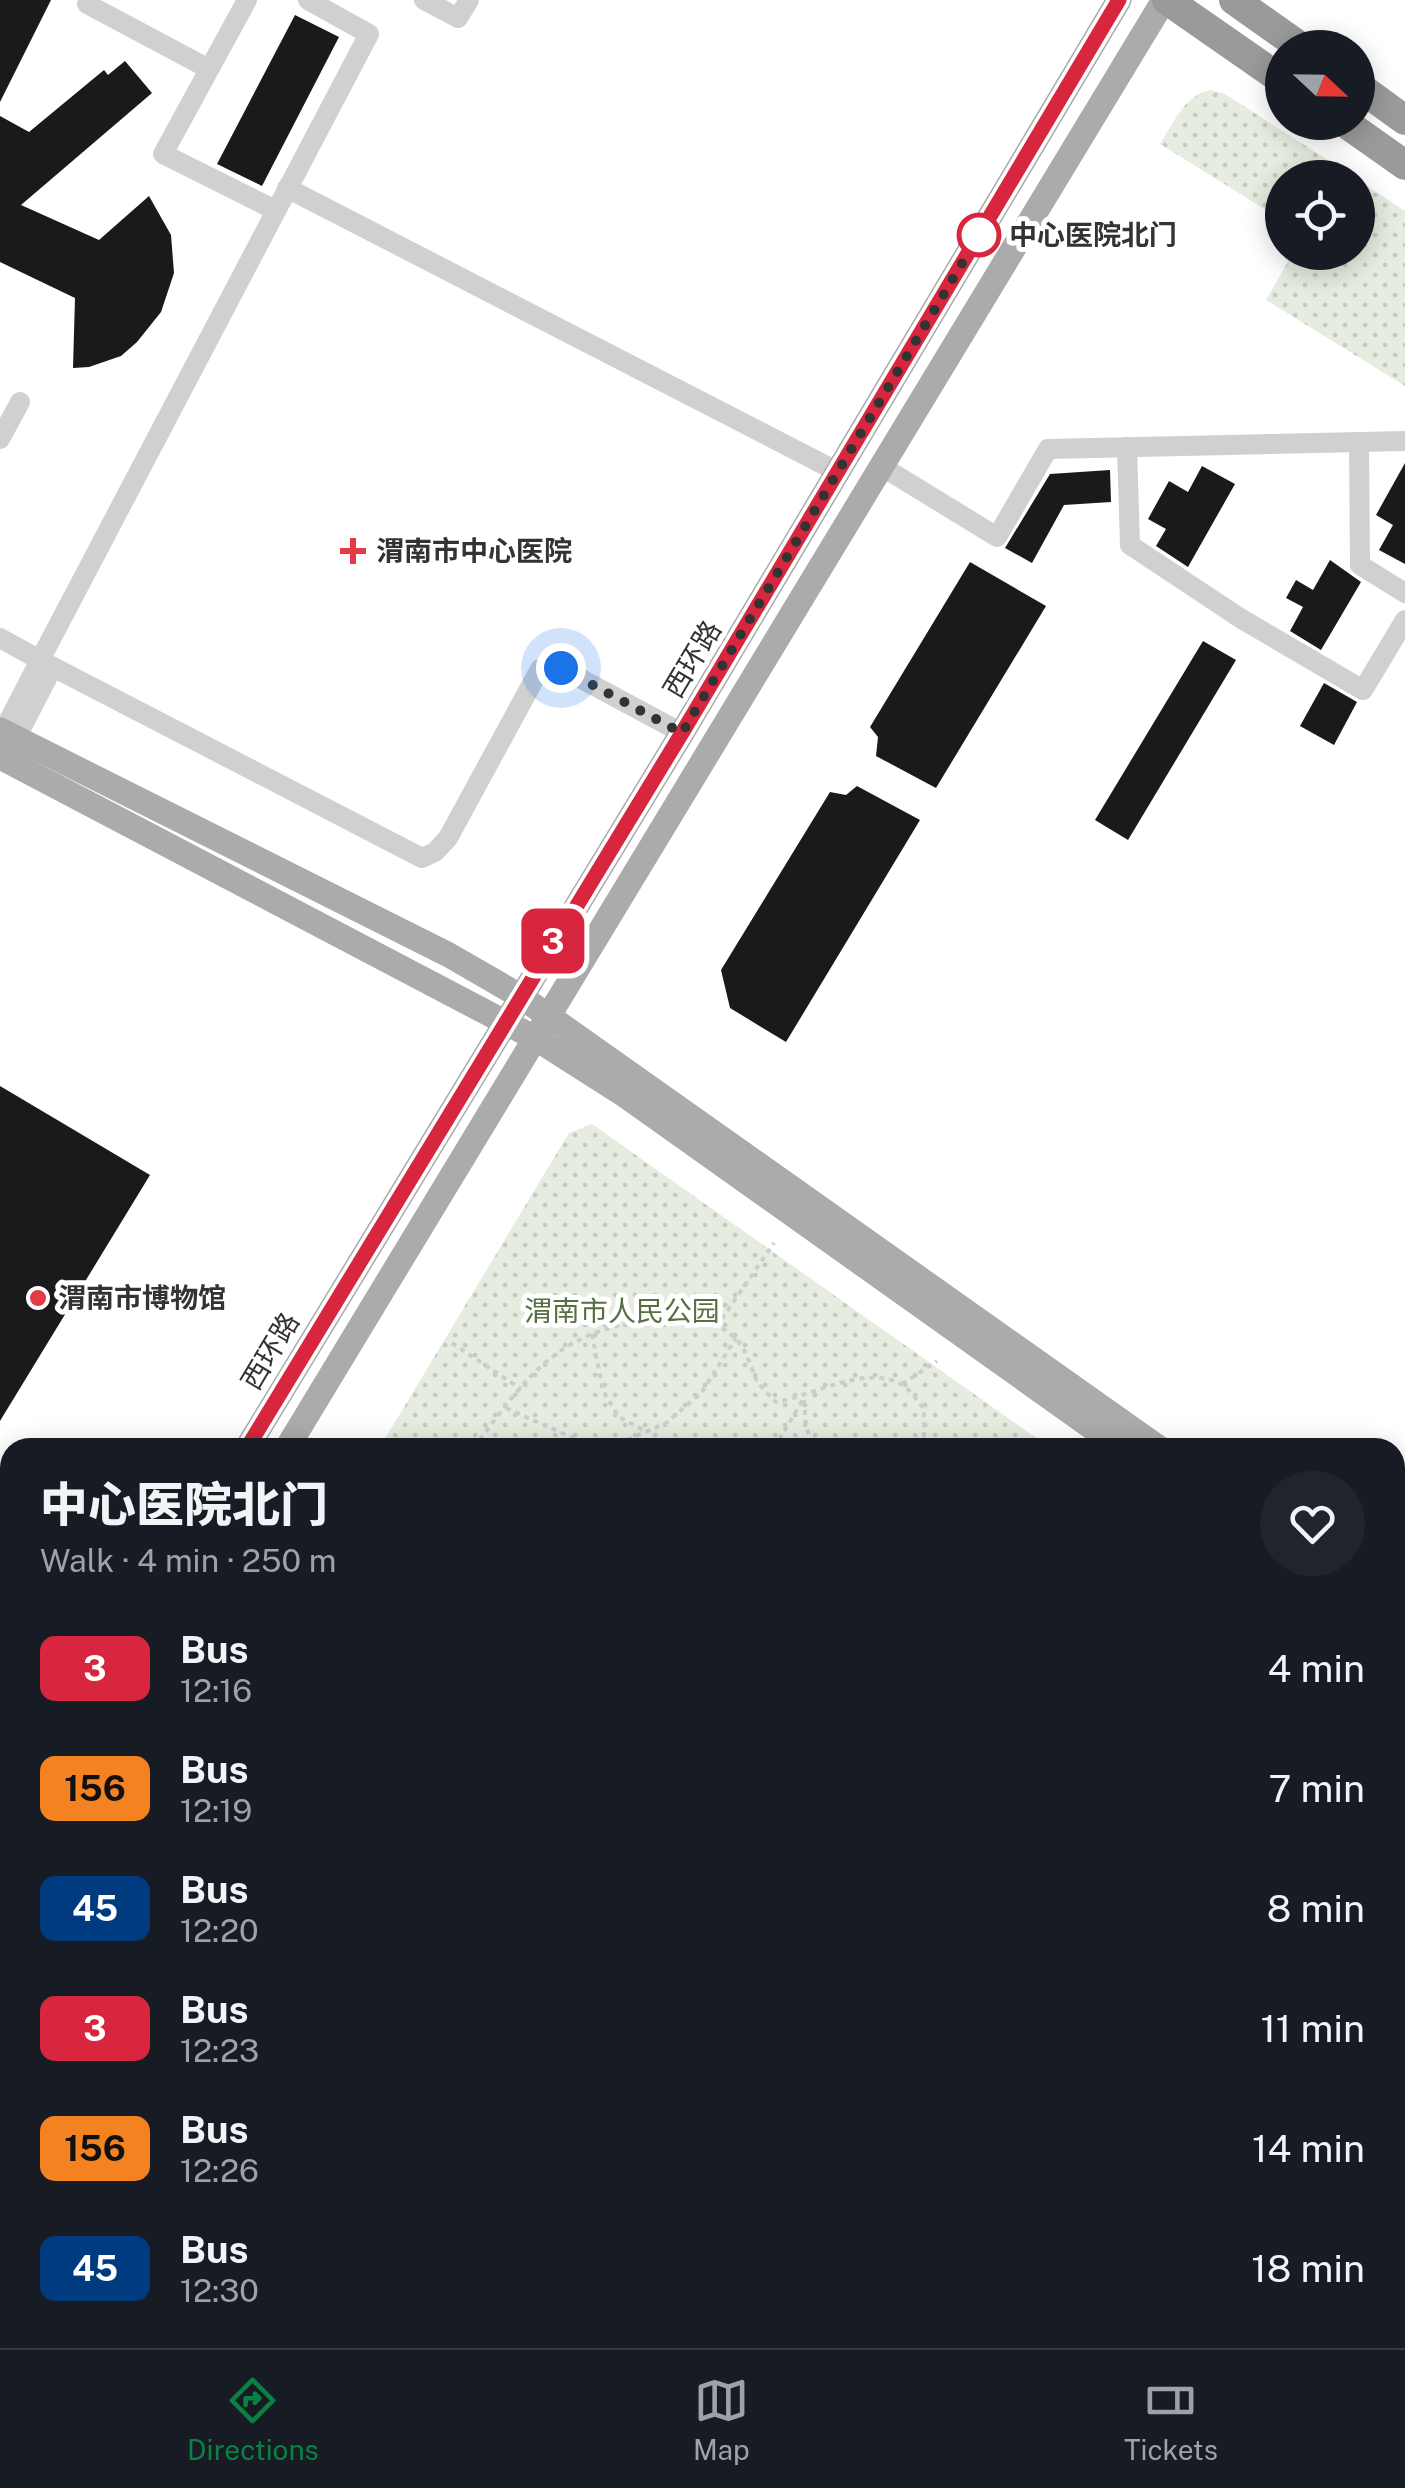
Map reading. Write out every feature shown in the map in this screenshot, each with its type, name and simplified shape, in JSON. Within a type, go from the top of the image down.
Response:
[{"type":"highway","points":[[1166,0],[1265,68]]},
{"type":"highway","points":[[1234,0],[1276,30]]},
{"type":"highway","points":[[1375,98],[1405,120]]},
{"type":"highway","points":[[1370,140],[1405,164]]},
{"type":"main road","name":"西环路","points":[[253,1438],[682,733],[1119,0]]},
{"type":"main road","points":[[293,1438],[1166,0]]},
{"type":"main road","points":[[4,746],[449,955],[520,996],[541,1027],[626,1096],[1107,1438]]},
{"type":"main road","points":[[4,746],[505,1020],[541,1027],[1145,1438]]},
{"type":"street","points":[[89,0],[86,4],[210,69]]},
{"type":"street","points":[[247,0],[163,154],[276,210]]},
{"type":"street","points":[[4,746],[369,34],[308,0]]},
{"type":"street","points":[[424,0],[458,18],[469,0]]},
{"type":"street","points":[[287,188],[838,472]]},
{"type":"street","points":[[0,439],[20,402]]},
{"type":"street","points":[[1360,442],[1360,565],[1405,593]]},
{"type":"street","points":[[881,466],[997,536],[1048,449],[1405,442]]},
{"type":"street","points":[[1127,447],[1130,545],[1240,618],[1363,690],[1405,620]]},
{"type":"street","points":[[0,638],[422,858],[435,852],[448,838],[540,669],[561,668],[682,733]]},
{"type":"path","points":[[716,1327],[774,1243]]},
{"type":"path","points":[[482,1438],[539,1366],[592,1332],[622,1322],[698,1317],[736,1338],[758,1382],[776,1402],[804,1398],[865,1376],[902,1384],[924,1410],[926,1438]]},
{"type":"path","points":[[592,1332],[603,1391],[619,1417],[646,1432]]},
{"type":"path","points":[[632,1438],[666,1423],[702,1392],[736,1338]]},
{"type":"path","points":[[452,1343],[521,1389]]},
{"type":"path","points":[[902,1384],[938,1360]]},
{"type":"path","points":[[780,1438],[804,1398]]},
{"type":"path","points":[[804,1398],[806,1428],[811,1438]]},
{"type":"path","points":[[506,1408],[571,1438]]},
{"type":"green space","points":[[1202,92],[1225,94],[1265,120],[1265,140],[1296,140],[1328,160],[1265,160],[1265,209],[1160,144],[1187,103]]},
{"type":"green space","points":[[1375,191],[1405,211],[1405,386],[1266,300],[1283,270],[1375,270]]},
{"type":"green space","name":"渭南市人民公园","points":[[592,1124],[1036,1438],[385,1438],[569,1133]]},
{"type":"building","points":[[0,0],[51,0],[0,102]]},
{"type":"building","points":[[295,15],[339,37],[262,186],[217,164]]},
{"type":"building","points":[[125,61],[152,93],[21,205],[99,240],[149,196],[171,235],[174,273],[161,312],[137,342],[121,356],[73,368],[75,298],[0,262],[0,116],[29,132],[104,70],[108,75]]},
{"type":"building","points":[[1405,463],[1405,564],[1379,550],[1393,525],[1376,515]]},
{"type":"building","points":[[1202,466],[1235,484],[1188,567],[1156,546],[1166,529],[1148,519],[1169,481],[1188,492]]},
{"type":"building","points":[[1110,470],[1111,502],[1064,505],[1032,563],[1005,548],[1050,474]]},
{"type":"building","points":[[1330,560],[1361,582],[1321,650],[1290,631],[1303,607],[1286,598],[1296,580],[1313,590]]},
{"type":"building","points":[[970,562],[1046,606],[936,788],[876,756],[878,737],[870,727]]},
{"type":"building","points":[[1203,641],[1236,660],[1128,840],[1095,820]]},
{"type":"building","points":[[1324,683],[1357,702],[1334,745],[1300,726]]},
{"type":"building","points":[[857,786],[920,820],[786,1042],[730,1008],[721,970],[830,792],[846,795]]},
{"type":"building","name":"渭南市博物馆","points":[[0,1086],[150,1175],[0,1421]]},
{"type":"bus line","name":"3","points":[[253,1438],[682,733],[1119,0]]},
{"type":"place","name":"中心医院北门","points":[[979,235]]},
{"type":"place","name":"渭南市中心医院","points":[[353,551]]},
{"type":"place","name":"渭南市博物馆","points":[[38,1298]]},
{"type":"route","points":[[561,668],[682,733],[979,235]]}]
